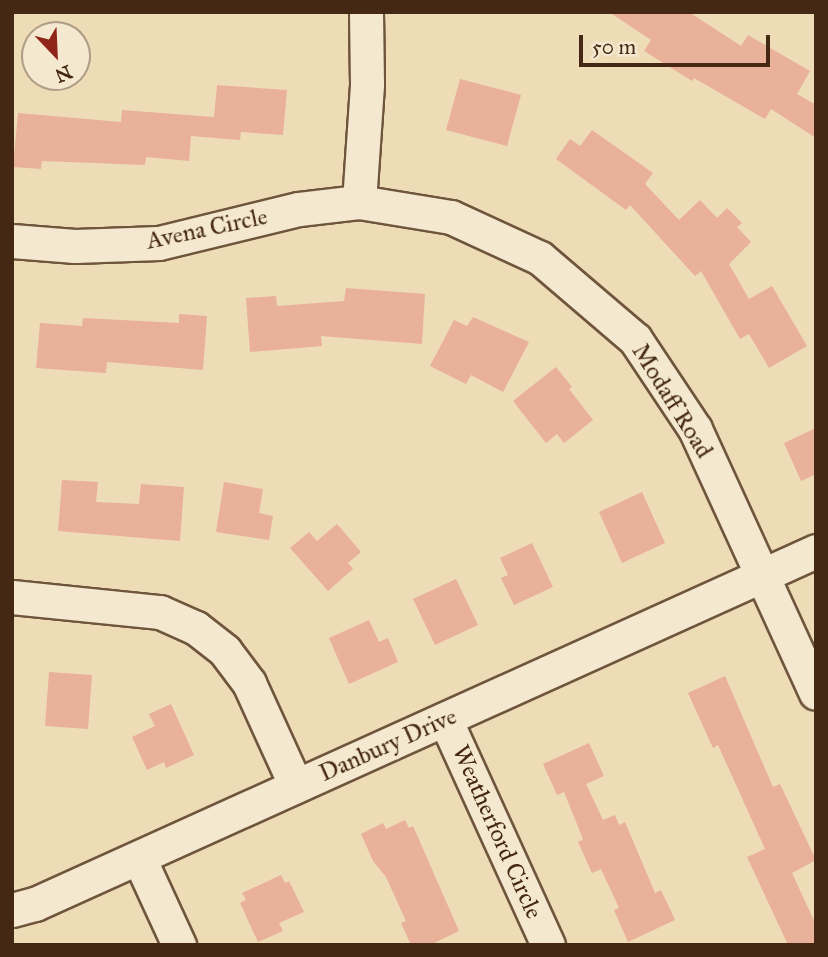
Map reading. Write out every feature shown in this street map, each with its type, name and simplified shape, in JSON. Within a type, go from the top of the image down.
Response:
[{"type":"street","points":[[359,202],[367,85],[366,12]]},
{"type":"street","name":"Avena Circle","points":[[12,241],[75,246],[159,243],[299,209],[359,202]]},
{"type":"street","name":"Modaff Road","points":[[359,202],[450,217],[540,258],[635,339],[695,429],[816,693]]},
{"type":"street","name":"Danbury Drive","points":[[12,910],[35,904],[139,858],[816,551]]},
{"type":"street","points":[[12,597],[160,612],[196,628],[225,651],[249,682],[296,786]]},
{"type":"street","name":"Weatherford Circle","points":[[445,719],[548,945]]},
{"type":"street","points":[[139,858],[179,945]]},
{"type":"building","points":[[609,12],[689,12],[741,46],[748,35],[810,71],[797,94],[816,105],[816,138],[771,109],[765,119],[694,78],[692,81],[644,51],[651,40]]},
{"type":"building","points":[[460,79],[521,95],[507,146],[446,130]]},
{"type":"building","points":[[217,85],[287,90],[283,135],[241,132],[240,140],[191,136],[189,161],[146,157],[145,165],[42,161],[41,169],[13,167],[18,113],[121,122],[122,110],[214,117]]},
{"type":"building","points":[[592,130],[653,173],[645,184],[679,220],[700,200],[717,218],[727,208],[742,223],[737,227],[751,242],[729,264],[749,299],[772,286],[807,346],[769,368],[749,334],[740,339],[701,271],[695,276],[630,205],[626,210],[556,159],[570,139],[580,146]]},
{"type":"building","points":[[346,288],[425,294],[422,344],[321,336],[322,346],[250,352],[246,298],[276,296],[277,306],[344,301]]},
{"type":"building","points":[[179,314],[207,316],[203,370],[107,362],[106,373],[36,368],[40,323],[82,326],[83,318],[179,323]]},
{"type":"building","points":[[473,317],[529,342],[503,392],[471,375],[466,384],[430,366],[454,320],[467,326]]},
{"type":"building","points":[[556,367],[593,420],[564,443],[557,434],[546,443],[513,401]]},
{"type":"building","points":[[816,428],[816,474],[801,481],[784,443]]},
{"type":"building","points":[[62,480],[98,482],[96,502],[139,504],[141,484],[184,487],[180,541],[58,531]]},
{"type":"building","points":[[224,482],[263,489],[259,513],[273,516],[269,540],[216,532]]},
{"type":"building","points":[[642,492],[665,543],[622,563],[599,512]]},
{"type":"building","points":[[337,524],[361,552],[348,563],[353,569],[328,591],[290,548],[309,532],[317,541]]},
{"type":"building","points":[[532,543],[553,587],[514,605],[501,578],[508,575],[500,558]]},
{"type":"building","points":[[456,579],[478,625],[435,645],[413,599]]},
{"type":"building","points":[[369,620],[379,642],[388,638],[398,662],[349,684],[329,638]]},
{"type":"building","points":[[49,672],[92,675],[88,729],[45,726]]},
{"type":"building","points":[[725,676],[773,787],[780,784],[816,860],[792,873],[816,925],[816,945],[788,945],[747,857],[765,849],[718,745],[713,748],[688,693]]},
{"type":"building","points":[[171,704],[194,755],[166,768],[164,762],[147,770],[132,737],[155,726],[149,714]]},
{"type":"building","points":[[589,743],[604,776],[586,784],[603,820],[615,815],[619,825],[625,822],[655,893],[661,890],[675,920],[628,942],[614,910],[619,908],[601,869],[592,873],[578,842],[583,839],[564,792],[557,795],[543,764]]},
{"type":"building","points":[[405,820],[409,828],[413,826],[459,931],[430,945],[411,945],[401,923],[406,921],[386,877],[373,861],[361,834],[383,823],[386,829]]},
{"type":"building","points":[[281,875],[285,883],[289,881],[304,912],[279,923],[283,931],[258,942],[240,903],[246,900],[242,893]]}]
